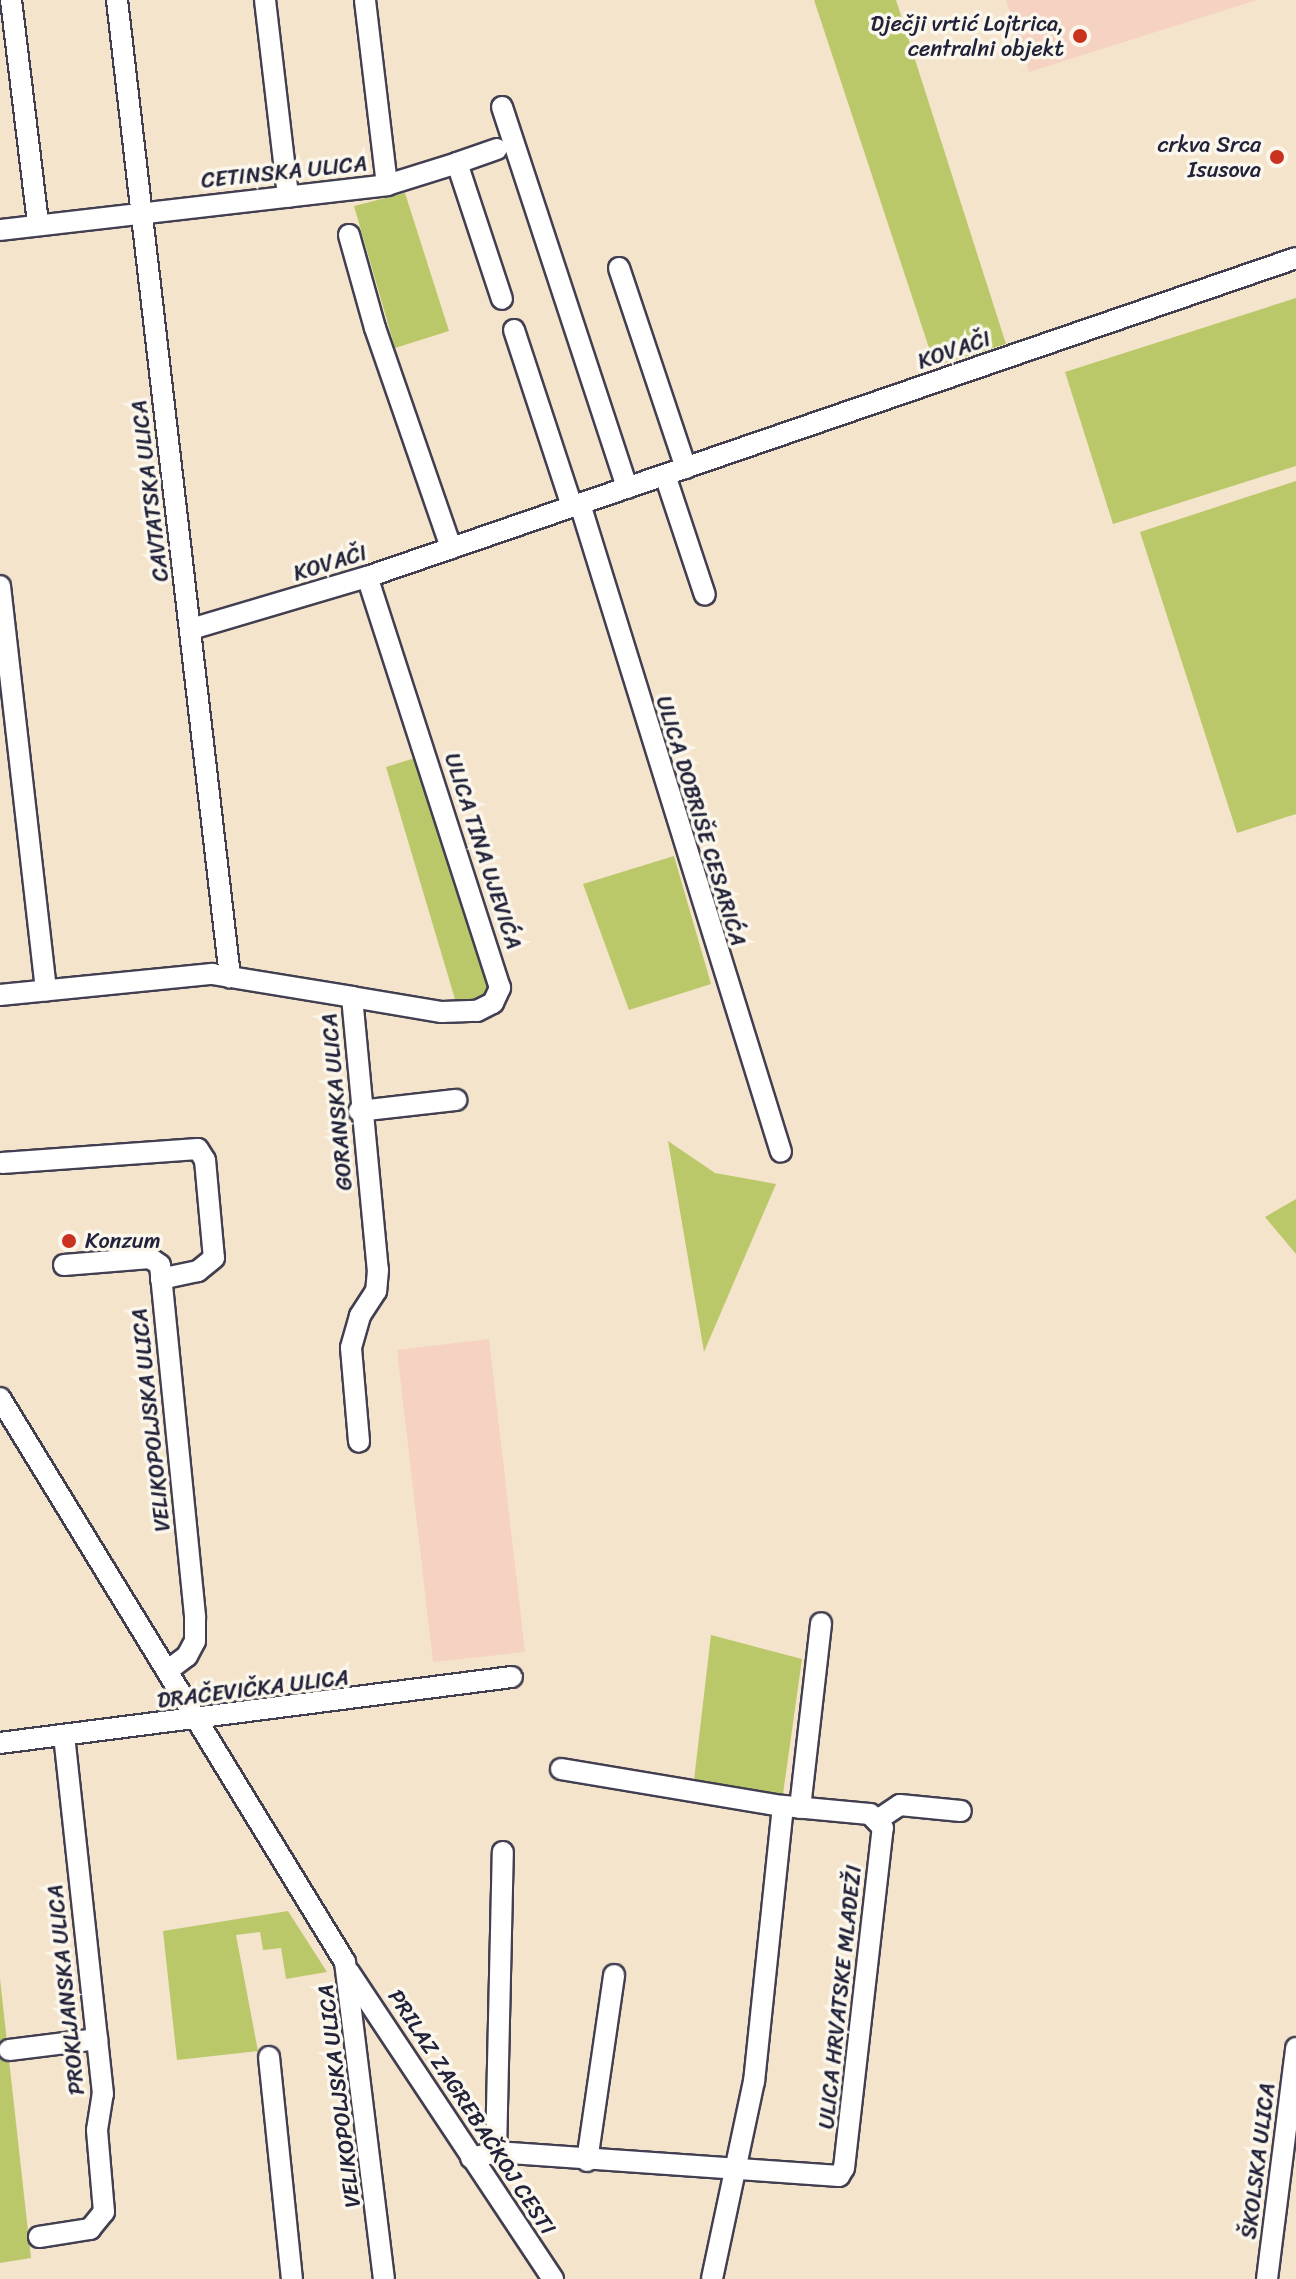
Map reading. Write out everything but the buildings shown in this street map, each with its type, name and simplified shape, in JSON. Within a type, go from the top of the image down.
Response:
[{"type":"street","points":[[11,0],[38,224]]},
{"type":"street","name":"CAVTATSKA ULICA","points":[[117,0],[230,977]]},
{"type":"street","points":[[265,0],[288,197]]},
{"type":"street","name":"CETINSKA ULICA","points":[[0,230],[387,185],[365,0]]},
{"type":"street","points":[[502,107],[627,488]]},
{"type":"street","points":[[387,185],[497,149]]},
{"type":"street","points":[[457,163],[502,299]]},
{"type":"street","points":[[349,235],[375,328],[451,548]]},
{"type":"street","name":"KOVAČI","points":[[191,629],[367,577],[1296,258]]},
{"type":"street","points":[[619,268],[686,468]]},
{"type":"street","points":[[514,330],[576,505]]},
{"type":"street","points":[[665,475],[705,595]]},
{"type":"street","name":"ULICA DOBRIŠE CESARIĆA","points":[[576,505],[781,1152]]},
{"type":"street","name":"ULICA TINA UJEVIĆA","points":[[352,997],[442,1012],[477,1011],[493,1003],[500,988],[367,577]]},
{"type":"street","points":[[0,586],[46,990]]},
{"type":"street","name":"GORANSKA ULICA","points":[[0,995],[230,977],[352,997],[359,1111],[378,1270],[376,1291],[360,1316],[351,1348],[359,1442]]},
{"type":"street","points":[[359,1111],[456,1100]]},
{"type":"street","name":"VELIKOPOLJSKA ULICA","points":[[2,1163],[198,1149],[205,1160],[214,1258],[198,1271],[161,1279],[195,1618],[195,1641],[187,1656],[167,1671]]},
{"type":"street","points":[[64,1265],[156,1258],[161,1279]]},
{"type":"street","name":"VELIKOPOLJSKA ULICA","points":[[0,1398],[349,1972],[384,2279]]},
{"type":"street","points":[[712,2279],[738,2172],[756,2065],[791,1807],[821,1623]]},
{"type":"street","name":"DRAČEVIČKA ULICA","points":[[0,1743],[198,1721],[512,1677]]},
{"type":"street","name":"PROKLJANSKA ULICA","points":[[39,2237],[90,2229],[104,2212],[97,2039],[64,1737]]},
{"type":"street","points":[[561,1769],[879,1819],[900,1805],[961,1811]]},
{"type":"street","name":"ULICA HRVATSKE MLADEŽI","points":[[471,2158],[496,2152],[738,2172],[839,2176],[844,2168],[883,1828],[879,1819]]},
{"type":"street","name":"PRILAZ ZAGREBAČKOJ CESTI","points":[[496,2152],[503,1852]]},
{"type":"street","name":"PRILAZ ZAGREBAČKOJ CESTI","points":[[349,1972],[553,2279]]},
{"type":"street","points":[[587,2161],[614,1975]]},
{"type":"street","points":[[9,2050],[97,2039]]},
{"type":"street","name":"ŠKOLSKA ULICA","points":[[1267,2279],[1296,2048]]},
{"type":"street","points":[[269,2057],[292,2279]]},
{"type":"shaded area","name":"Dječji vrtić Lojtrica, centralni objekt","points":[[1006,0],[1257,0],[1029,72]]},
{"type":"shaded area","points":[[489,1339],[525,1652],[433,1662],[397,1350]]},
{"type":"green space","points":[[814,0],[896,0],[1006,344],[935,366]]},
{"type":"green space","points":[[405,193],[449,331],[395,348],[354,206]]},
{"type":"green space","points":[[1296,298],[1296,466],[1113,524],[1065,372]]},
{"type":"green space","points":[[1296,481],[1296,814],[1237,833],[1140,532]]},
{"type":"green space","points":[[418,757],[489,974],[487,993],[479,1004],[457,1006],[386,767]]},
{"type":"green space","points":[[674,856],[711,984],[629,1010],[583,884]]},
{"type":"green space","points":[[668,1141],[715,1173],[776,1184],[704,1352]]},
{"type":"green space","points":[[1296,1199],[1296,1254],[1265,1217]]},
{"type":"green space","points":[[711,1635],[802,1659],[783,1794],[694,1780]]},
{"type":"green space","points":[[288,1911],[327,1972],[286,1979],[281,1948],[263,1950],[260,1932],[236,1935],[258,2051],[177,2060],[163,1931]]},
{"type":"green space","points":[[0,1979],[31,2258],[0,2263]]},
{"type":"place","name":"Dječji vrtić Lojtrica, centralni objekt","points":[[1080,36]]},
{"type":"place","name":"crkva Srca Isusova","points":[[1277,157]]},
{"type":"place","name":"Konzum","points":[[69,1241]]}]
